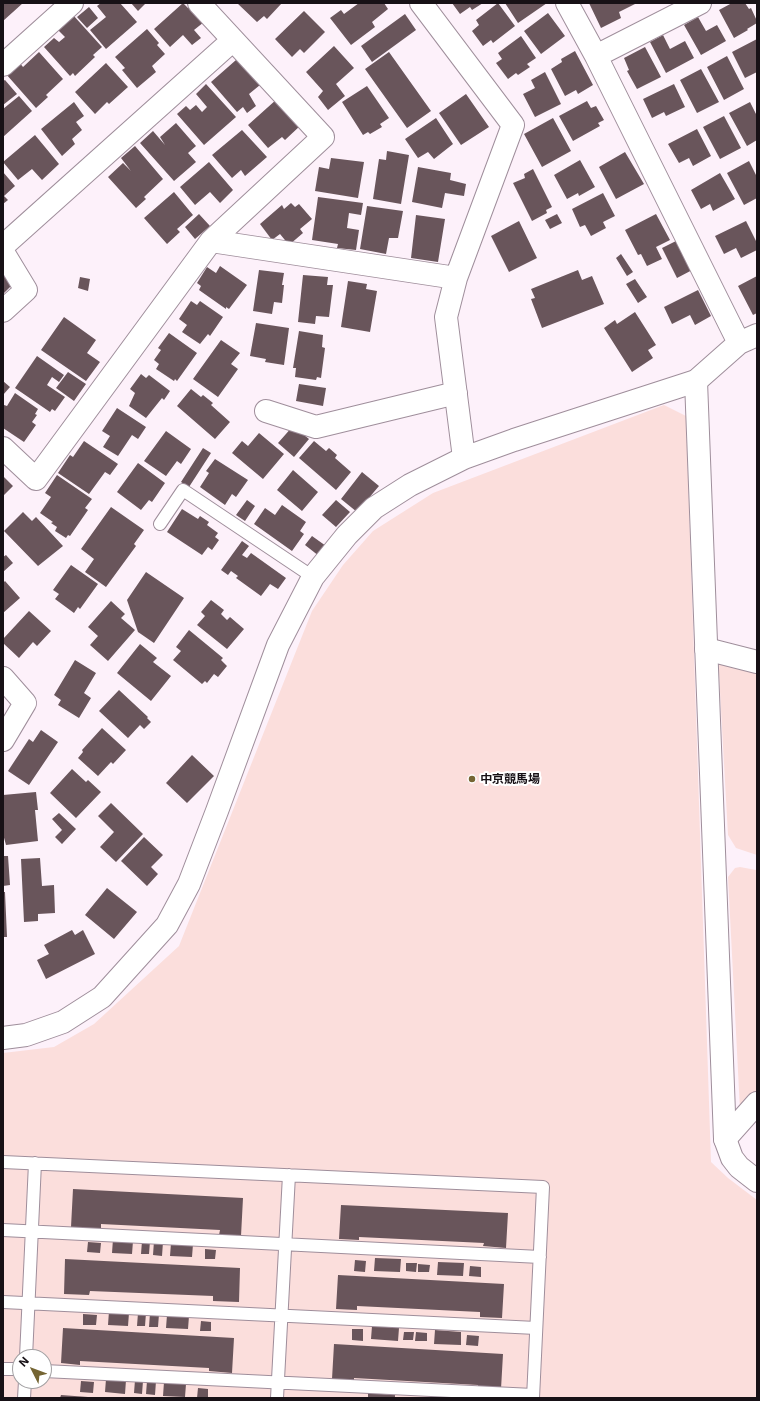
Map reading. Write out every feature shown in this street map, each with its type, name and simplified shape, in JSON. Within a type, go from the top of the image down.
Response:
[{"type":"street","points":[[3,65],[72,3]]},
{"type":"street","points":[[3,448],[36,479],[211,241],[323,138],[199,3]]},
{"type":"street","points":[[421,3],[513,125],[456,278],[446,317],[464,458]]},
{"type":"street","points":[[3,1038],[26,1035],[63,1022],[102,997],[168,925],[188,884],[214,818],[278,645],[313,577],[347,535],[374,508],[410,485],[464,458],[514,440],[696,381],[748,339],[567,3]]},
{"type":"street","points":[[596,56],[700,3]]},
{"type":"street","points":[[3,246],[233,40]]},
{"type":"street","points":[[211,241],[456,278]]},
{"type":"street","points":[[3,252],[26,290],[3,311]]},
{"type":"street","points":[[696,381],[725,1139],[732,1158],[739,1168],[757,1181]]},
{"type":"street","points":[[266,411],[316,427],[456,393]]},
{"type":"street","points":[[706,649],[757,662]]},
{"type":"street","points":[[3,678],[25,703],[3,740]]},
{"type":"street","points":[[725,1139],[757,1103]]},
{"type":"lane","points":[[160,524],[182,490],[313,577]]},
{"type":"lane","points":[[3,1162],[543,1187],[533,1396],[52,1371]]},
{"type":"lane","points":[[26,1349],[35,1163]]},
{"type":"lane","points":[[277,1398],[289,1175]]},
{"type":"lane","points":[[3,1230],[540,1257]]},
{"type":"lane","points":[[3,1302],[536,1328]]},
{"type":"shaded area","name":"中京競馬場","points":[[664,405],[686,416],[711,1162],[728,1178],[757,1200],[757,1398],[3,1398],[3,1053],[54,1047],[94,1024],[179,946],[312,611],[343,565],[373,531],[433,493]]},
{"type":"shaded area","points":[[718,656],[757,664],[757,855],[736,848],[728,835]]},
{"type":"shaded area","points":[[740,867],[756,870],[757,868],[757,1090],[740,1110],[728,877],[735,868]]},
{"type":"building","points":[[3,3],[23,3],[3,21]]},
{"type":"building","points":[[101,3],[120,3],[137,22],[106,49],[90,30],[106,17],[97,6]]},
{"type":"building","points":[[131,3],[146,3],[138,11]]},
{"type":"building","points":[[183,3],[188,8],[190,6],[204,22],[194,30],[201,38],[192,45],[183,35],[170,47],[154,29]]},
{"type":"building","points":[[237,3],[282,3],[267,19],[264,16],[257,22]]},
{"type":"building","points":[[359,3],[384,3],[388,9],[372,22],[375,27],[351,45],[330,18],[341,10],[344,14]]},
{"type":"building","points":[[452,3],[483,3],[472,10],[470,7],[460,14]]},
{"type":"building","points":[[498,3],[515,26],[493,43],[491,40],[483,46],[472,31],[479,25],[476,20]]},
{"type":"building","points":[[505,3],[547,3],[518,23]]},
{"type":"building","points":[[589,3],[637,3],[619,12],[621,18],[601,28]]},
{"type":"building","points":[[732,3],[745,3],[749,9],[751,8],[757,21],[757,23],[747,29],[748,30],[734,38],[719,10]]},
{"type":"building","points":[[89,7],[98,18],[87,28],[77,17]]},
{"type":"building","points":[[304,11],[325,32],[304,53],[300,49],[292,57],[275,39]]},
{"type":"building","points":[[548,13],[565,36],[541,54],[524,31]]},
{"type":"building","points":[[405,14],[416,30],[372,62],[361,46]]},
{"type":"building","points":[[73,15],[102,47],[93,55],[95,57],[75,76],[73,73],[70,76],[44,47],[54,38],[59,42],[65,37],[57,29]]},
{"type":"building","points":[[698,17],[706,31],[717,25],[726,41],[701,55],[684,25]]},
{"type":"building","points":[[147,29],[159,43],[157,45],[165,54],[152,66],[156,72],[137,88],[122,70],[125,68],[115,57]]},
{"type":"building","points":[[663,35],[670,49],[685,41],[694,58],[666,73],[650,42]]},
{"type":"building","points":[[521,36],[536,58],[527,64],[530,67],[518,75],[516,73],[508,79],[496,63],[502,59],[498,53]]},
{"type":"building","points":[[757,39],[757,72],[745,78],[732,52]]},
{"type":"building","points":[[334,46],[354,68],[336,84],[345,96],[328,110],[318,97],[323,91],[306,72]]},
{"type":"building","points":[[645,47],[661,77],[637,89],[627,71],[629,70],[624,58]]},
{"type":"building","points":[[575,51],[593,85],[578,94],[576,90],[565,96],[551,69],[562,62],[561,59]]},
{"type":"building","points":[[39,52],[63,79],[46,95],[48,97],[36,108],[6,74],[19,62],[23,67]]},
{"type":"building","points":[[389,52],[431,111],[407,128],[365,69]]},
{"type":"building","points":[[727,56],[744,89],[724,100],[707,67]]},
{"type":"building","points":[[236,60],[260,85],[249,94],[256,106],[247,113],[243,107],[237,112],[211,82]]},
{"type":"building","points":[[106,63],[128,87],[109,104],[107,102],[95,114],[75,92]]},
{"type":"building","points":[[701,69],[719,102],[697,113],[680,80]]},
{"type":"building","points":[[545,72],[561,104],[535,117],[523,94],[535,88],[531,80]]},
{"type":"building","points":[[5,80],[17,94],[3,105],[3,81]]},
{"type":"building","points":[[206,84],[236,117],[204,145],[177,114],[186,106],[190,110],[196,105],[202,112],[207,107],[196,94]]},
{"type":"building","points":[[674,84],[685,107],[666,116],[664,112],[652,118],[643,99]]},
{"type":"building","points":[[367,86],[389,118],[380,124],[382,127],[370,134],[368,132],[363,135],[342,102]]},
{"type":"building","points":[[466,94],[489,127],[461,145],[439,113]]},
{"type":"building","points":[[19,96],[32,111],[3,137],[3,109]]},
{"type":"building","points":[[277,99],[301,125],[285,140],[282,137],[268,148],[248,125]]},
{"type":"building","points":[[587,101],[591,108],[596,106],[604,120],[598,123],[600,126],[573,141],[559,116]]},
{"type":"building","points":[[74,102],[84,116],[76,122],[82,130],[72,139],[75,144],[62,156],[41,129]]},
{"type":"building","points":[[750,102],[757,116],[757,140],[747,146],[729,113]]},
{"type":"building","points":[[724,116],[741,148],[720,159],[703,127]]},
{"type":"building","points":[[436,118],[453,144],[434,159],[428,152],[418,158],[405,139]]},
{"type":"building","points":[[553,118],[571,151],[542,167],[524,134]]},
{"type":"building","points":[[176,123],[196,146],[188,153],[196,162],[174,181],[140,143],[153,131],[165,145],[160,137]]},
{"type":"building","points":[[697,129],[711,156],[693,166],[689,158],[679,163],[668,144]]},
{"type":"building","points":[[242,130],[267,157],[245,176],[241,170],[232,178],[212,155]]},
{"type":"building","points":[[35,135],[59,164],[42,180],[32,169],[18,180],[3,162]]},
{"type":"building","points":[[135,146],[163,179],[144,197],[146,199],[136,208],[108,177],[123,163],[131,171],[121,158]]},
{"type":"building","points":[[387,151],[409,155],[401,204],[373,199],[379,159],[386,160]]},
{"type":"building","points":[[625,152],[644,184],[616,199],[599,167]]},
{"type":"building","points":[[331,158],[364,162],[358,198],[315,191],[319,167],[329,169]]},
{"type":"building","points":[[580,160],[595,187],[579,196],[578,193],[567,199],[554,175]]},
{"type":"building","points":[[749,161],[757,177],[757,198],[744,205],[727,173]]},
{"type":"building","points":[[209,162],[233,190],[220,203],[210,192],[195,205],[180,187]]},
{"type":"building","points":[[418,167],[451,173],[450,180],[466,184],[464,196],[445,193],[442,208],[412,202]]},
{"type":"building","points":[[533,169],[552,207],[546,210],[547,213],[532,221],[513,183],[525,178],[524,174]]},
{"type":"building","points":[[3,172],[15,186],[4,196],[8,200],[3,204]]},
{"type":"building","points":[[720,173],[735,199],[713,211],[710,204],[701,209],[691,190]]},
{"type":"building","points":[[174,192],[193,215],[177,229],[180,232],[167,244],[144,218]]},
{"type":"building","points":[[603,193],[615,216],[603,222],[606,228],[591,236],[585,225],[580,227],[572,209]]},
{"type":"building","points":[[318,197],[363,203],[361,215],[349,213],[347,228],[359,230],[356,250],[337,248],[338,244],[312,240]]},
{"type":"building","points":[[291,203],[295,207],[299,204],[312,219],[300,229],[303,233],[289,245],[280,234],[272,240],[260,224],[282,205],[284,209]]},
{"type":"building","points":[[367,206],[403,211],[398,238],[389,238],[386,254],[360,249]]},
{"type":"building","points":[[199,214],[210,226],[195,239],[185,227]]},
{"type":"building","points":[[557,214],[562,223],[550,229],[545,220]]},
{"type":"building","points":[[656,214],[670,240],[656,247],[662,259],[647,266],[641,254],[638,255],[625,230]]},
{"type":"building","points":[[416,215],[445,219],[438,262],[411,258]]},
{"type":"building","points":[[519,221],[537,258],[509,272],[491,236]]},
{"type":"building","points":[[746,221],[757,243],[757,250],[741,258],[736,248],[724,254],[715,236]]},
{"type":"building","points":[[680,239],[696,268],[677,278],[662,248]]},
{"type":"building","points":[[621,254],[633,272],[627,276],[616,258]]},
{"type":"building","points":[[220,266],[247,285],[229,309],[226,307],[226,309],[199,290],[201,286],[197,283],[207,267],[216,273]]},
{"type":"building","points":[[259,270],[284,273],[282,303],[274,302],[272,314],[253,311]]},
{"type":"building","points":[[578,270],[582,280],[592,276],[604,304],[542,328],[531,299],[535,298],[531,289]]},
{"type":"building","points":[[4,274],[13,284],[3,294],[3,275]]},
{"type":"building","points":[[303,275],[328,277],[327,285],[333,285],[329,317],[316,316],[315,324],[298,322]]},
{"type":"building","points":[[757,276],[757,313],[753,315],[738,286]]},
{"type":"building","points":[[80,277],[90,279],[88,291],[78,288]]},
{"type":"building","points":[[635,279],[647,297],[638,303],[626,284]]},
{"type":"building","points":[[348,281],[367,284],[366,289],[377,291],[370,332],[341,327]]},
{"type":"building","points":[[698,290],[711,316],[695,325],[690,315],[672,324],[664,307]]},
{"type":"building","points":[[191,301],[197,305],[200,301],[223,317],[210,336],[208,334],[200,344],[182,332],[187,325],[179,319]]},
{"type":"building","points":[[635,312],[656,345],[648,350],[653,358],[632,372],[604,328],[615,320],[617,324]]},
{"type":"building","points":[[64,317],[96,340],[87,353],[100,362],[86,381],[41,350]]},
{"type":"building","points":[[256,323],[289,328],[284,365],[265,362],[266,359],[250,356]]},
{"type":"building","points":[[299,331],[323,335],[322,347],[325,348],[321,378],[317,377],[316,380],[295,377],[296,368],[293,368]]},
{"type":"building","points":[[169,333],[197,353],[177,381],[175,379],[174,381],[156,369],[159,364],[154,360],[161,350],[158,348]]},
{"type":"building","points":[[221,340],[240,353],[231,364],[238,369],[218,397],[193,379]]},
{"type":"building","points":[[37,356],[64,375],[59,382],[52,377],[47,385],[65,397],[55,411],[52,409],[50,412],[15,388]]},
{"type":"building","points":[[68,372],[86,384],[74,401],[56,388]]},
{"type":"building","points":[[141,374],[146,378],[149,375],[170,391],[164,400],[162,398],[146,418],[129,406],[135,393],[130,389]]},
{"type":"building","points":[[3,381],[10,387],[3,395]]},
{"type":"building","points":[[299,384],[326,388],[323,406],[296,401]]},
{"type":"building","points":[[191,389],[201,397],[203,395],[213,403],[211,405],[230,422],[215,439],[177,406]]},
{"type":"building","points":[[15,393],[38,409],[35,414],[37,415],[32,422],[36,425],[24,442],[3,428],[3,407],[4,405],[7,406]]},
{"type":"building","points":[[117,408],[146,427],[138,439],[132,435],[118,456],[103,447],[110,436],[102,431]]},
{"type":"building","points":[[293,426],[309,439],[294,457],[278,443]]},
{"type":"building","points":[[166,431],[191,449],[181,464],[177,461],[166,476],[144,461]]},
{"type":"building","points":[[259,433],[284,454],[263,479],[232,453],[242,441],[248,446]]},
{"type":"building","points":[[84,441],[118,464],[110,475],[105,472],[89,494],[58,473],[70,455],[73,457]]},
{"type":"building","points":[[314,441],[326,451],[329,448],[337,455],[335,458],[351,472],[336,490],[299,458]]},
{"type":"building","points":[[203,448],[211,453],[189,487],[181,482]]},
{"type":"building","points":[[215,459],[248,480],[236,497],[232,494],[225,505],[200,487],[209,473],[206,471]]},
{"type":"building","points":[[138,463],[165,483],[152,502],[149,500],[141,510],[117,492]]},
{"type":"building","points":[[293,470],[318,492],[302,511],[277,490]]},
{"type":"building","points":[[362,472],[379,486],[357,512],[341,499]]},
{"type":"building","points":[[57,475],[92,499],[85,508],[88,510],[70,536],[68,535],[66,538],[55,531],[57,527],[51,523],[53,522],[40,513],[51,497],[45,493]]},
{"type":"building","points":[[3,476],[13,486],[3,496]]},
{"type":"building","points":[[247,500],[255,506],[245,521],[236,515]]},
{"type":"building","points":[[336,500],[350,512],[336,527],[322,515]]},
{"type":"building","points":[[282,505],[306,522],[300,531],[304,534],[292,551],[254,524],[265,508],[275,515]]},
{"type":"building","points":[[111,507],[144,530],[134,544],[136,546],[106,587],[85,572],[94,559],[81,549]]},
{"type":"building","points":[[182,509],[198,519],[200,516],[209,522],[207,525],[218,533],[215,537],[219,540],[212,550],[208,547],[202,555],[167,532]]},
{"type":"building","points":[[23,512],[32,521],[36,517],[63,546],[38,566],[4,531]]},
{"type":"building","points":[[312,536],[326,546],[319,556],[305,545]]},
{"type":"building","points":[[242,541],[249,546],[242,555],[247,558],[251,553],[286,578],[278,589],[270,584],[261,596],[236,578],[238,576],[231,571],[228,575],[221,570]]},
{"type":"building","points":[[6,555],[13,563],[3,572],[3,557]]},
{"type":"building","points":[[71,565],[98,584],[80,609],[78,607],[74,613],[55,599],[59,594],[53,590]]},
{"type":"building","points":[[146,572],[184,598],[154,643],[138,632],[127,600]]},
{"type":"building","points":[[5,581],[20,598],[3,613],[3,583]]},
{"type":"building","points":[[211,600],[224,610],[221,614],[227,620],[230,617],[244,629],[227,649],[197,625],[205,616],[201,612]]},
{"type":"building","points":[[111,601],[125,614],[121,618],[135,630],[108,661],[90,645],[98,636],[88,627]]},
{"type":"building","points":[[29,611],[51,631],[37,646],[33,642],[19,658],[3,643],[3,639]]},
{"type":"building","points":[[189,630],[223,658],[221,660],[227,666],[218,677],[214,674],[207,683],[205,681],[202,684],[173,660],[181,651],[176,647]]},
{"type":"building","points":[[140,644],[157,658],[153,662],[171,676],[151,701],[117,673]]},
{"type":"building","points":[[75,660],[96,673],[84,693],[91,698],[79,718],[58,705],[61,700],[54,695]]},
{"type":"building","points":[[119,690],[148,717],[147,718],[151,722],[144,729],[140,725],[128,738],[99,711]]},
{"type":"building","points":[[102,728],[126,750],[113,764],[111,762],[98,776],[78,758],[83,752],[82,750]]},
{"type":"building","points":[[41,730],[58,742],[29,785],[8,771],[29,739],[33,742]]},
{"type":"building","points":[[192,755],[214,776],[187,803],[166,783]]},
{"type":"building","points":[[72,769],[86,782],[88,780],[101,792],[76,818],[50,793]]},
{"type":"building","points":[[36,792],[38,810],[35,810],[38,841],[6,845],[3,834],[3,795]]},
{"type":"building","points":[[111,803],[143,834],[116,862],[100,847],[114,832],[98,816]]},
{"type":"building","points":[[59,813],[76,829],[62,844],[55,837],[62,830],[52,819]]},
{"type":"building","points":[[144,837],[163,855],[151,867],[158,874],[147,886],[121,861]]},
{"type":"building","points":[[3,856],[8,856],[10,885],[3,886]]},
{"type":"building","points":[[40,858],[42,886],[54,885],[55,913],[38,914],[38,921],[24,922],[21,859]]},
{"type":"building","points":[[107,888],[137,912],[114,939],[85,915]]},
{"type":"building","points":[[3,892],[5,892],[7,937],[3,937]]},
{"type":"building","points":[[72,930],[75,935],[83,930],[95,954],[46,979],[37,960],[49,954],[44,945]]},
{"type":"building","points":[[73,1189],[243,1198],[241,1236],[219,1235],[220,1230],[101,1224],[101,1229],[71,1227]]},
{"type":"building","points":[[341,1205],[508,1213],[506,1248],[483,1246],[484,1243],[359,1237],[359,1240],[339,1239]]},
{"type":"building","points":[[113,1239],[133,1241],[132,1254],[112,1253]]},
{"type":"building","points":[[142,1241],[150,1241],[149,1254],[141,1254]]},
{"type":"building","points":[[154,1241],[163,1242],[162,1256],[153,1255]]},
{"type":"building","points":[[88,1242],[101,1243],[100,1253],[87,1252]]},
{"type":"building","points":[[171,1243],[193,1244],[192,1257],[170,1256]]},
{"type":"building","points":[[205,1249],[216,1250],[215,1259],[205,1259]]},
{"type":"building","points":[[375,1258],[401,1259],[400,1272],[374,1271]]},
{"type":"building","points":[[65,1259],[240,1268],[239,1302],[213,1301],[213,1296],[90,1291],[89,1295],[64,1294]]},
{"type":"building","points":[[355,1260],[366,1261],[365,1272],[354,1271]]},
{"type":"building","points":[[438,1262],[464,1263],[463,1276],[437,1275]]},
{"type":"building","points":[[406,1263],[417,1263],[416,1272],[406,1271]]},
{"type":"building","points":[[418,1264],[430,1265],[429,1272],[418,1272]]},
{"type":"building","points":[[470,1266],[481,1267],[481,1277],[469,1276]]},
{"type":"building","points":[[338,1275],[504,1284],[502,1318],[480,1317],[480,1312],[357,1306],[357,1310],[336,1309]]},
{"type":"building","points":[[109,1311],[129,1313],[128,1326],[108,1325]]},
{"type":"building","points":[[138,1313],[146,1313],[145,1326],[137,1326]]},
{"type":"building","points":[[150,1313],[159,1314],[158,1327],[149,1327]]},
{"type":"building","points":[[83,1314],[97,1315],[96,1325],[83,1325]]},
{"type":"building","points":[[167,1315],[189,1316],[188,1329],[166,1328]]},
{"type":"building","points":[[201,1321],[211,1322],[211,1331],[200,1331]]},
{"type":"building","points":[[372,1326],[399,1328],[398,1341],[371,1339]]},
{"type":"building","points":[[63,1328],[234,1338],[232,1373],[209,1371],[209,1368],[80,1361],[80,1365],[61,1363]]},
{"type":"building","points":[[352,1329],[363,1329],[363,1341],[352,1340]]},
{"type":"building","points":[[435,1330],[461,1332],[461,1345],[434,1344]]},
{"type":"building","points":[[404,1332],[414,1332],[413,1340],[403,1340]]},
{"type":"building","points":[[416,1332],[427,1333],[427,1341],[415,1341]]},
{"type":"building","points":[[467,1335],[479,1336],[478,1346],[466,1345]]},
{"type":"building","points":[[334,1344],[503,1354],[501,1389],[478,1387],[478,1385],[354,1378],[354,1380],[332,1379]]},
{"type":"building","points":[[106,1379],[126,1380],[125,1394],[105,1392]]},
{"type":"building","points":[[135,1380],[143,1381],[142,1394],[134,1393]]},
{"type":"building","points":[[81,1381],[94,1382],[93,1393],[80,1392]]},
{"type":"building","points":[[147,1381],[156,1381],[155,1395],[146,1394]]},
{"type":"building","points":[[164,1382],[186,1384],[185,1397],[163,1396]]},
{"type":"building","points":[[198,1388],[208,1389],[208,1398],[197,1398]]},
{"type":"building","points":[[368,1393],[395,1395],[395,1398],[368,1398]]},
{"type":"building","points":[[61,1395],[88,1397],[88,1398],[60,1398]]},
{"type":"place","name":"中京競馬場","points":[[472,779]]}]
